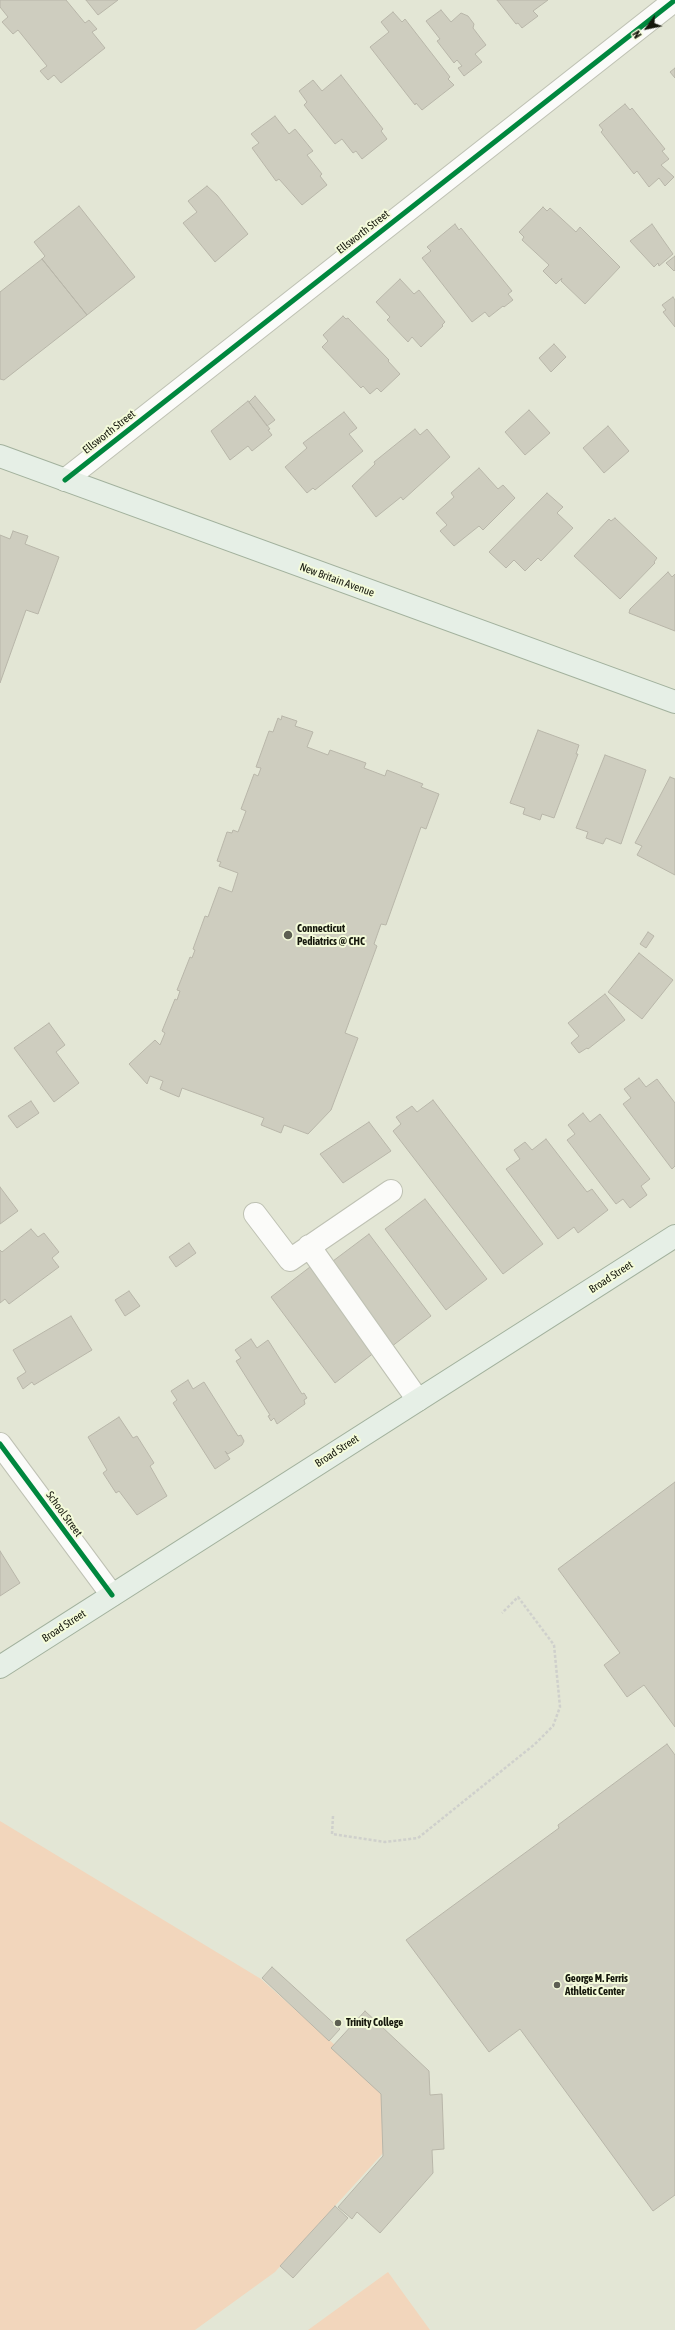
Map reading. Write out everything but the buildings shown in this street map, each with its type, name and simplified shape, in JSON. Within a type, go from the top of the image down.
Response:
[{"type":"main road","name":"New Britain Avenue","points":[[0,456],[675,702]]},
{"type":"main road","name":"Broad Street","points":[[0,1667],[675,1236]]},
{"type":"street","name":"Ellsworth Street","points":[[65,480],[675,0]]},
{"type":"street","points":[[255,1214],[290,1260],[390,1191]]},
{"type":"street","points":[[309,1246],[418,1400]]},
{"type":"street","name":"School Street","points":[[0,1444],[112,1595]]},
{"type":"path","points":[[333,1816],[332,1834],[384,1842],[418,1838],[535,1744],[553,1726],[560,1707],[554,1645],[518,1597],[502,1613]]},
{"type":"shaded area","points":[[0,1821],[261,1979],[382,2087],[384,2152],[275,2272],[195,2330],[0,2330]]},
{"type":"shaded area","points":[[388,2272],[430,2330],[308,2330]]},
{"type":"cycle path","points":[[65,480],[675,0]]},
{"type":"cycle path","points":[[0,1444],[112,1595]]},
{"type":"place","name":"Connecticut Pediatrics @ CHC","points":[[288,935]]},
{"type":"place","name":"George M. Ferris Athletic Center","points":[[557,1985]]},
{"type":"place","name":"Trinity College","points":[[338,2023]]}]
